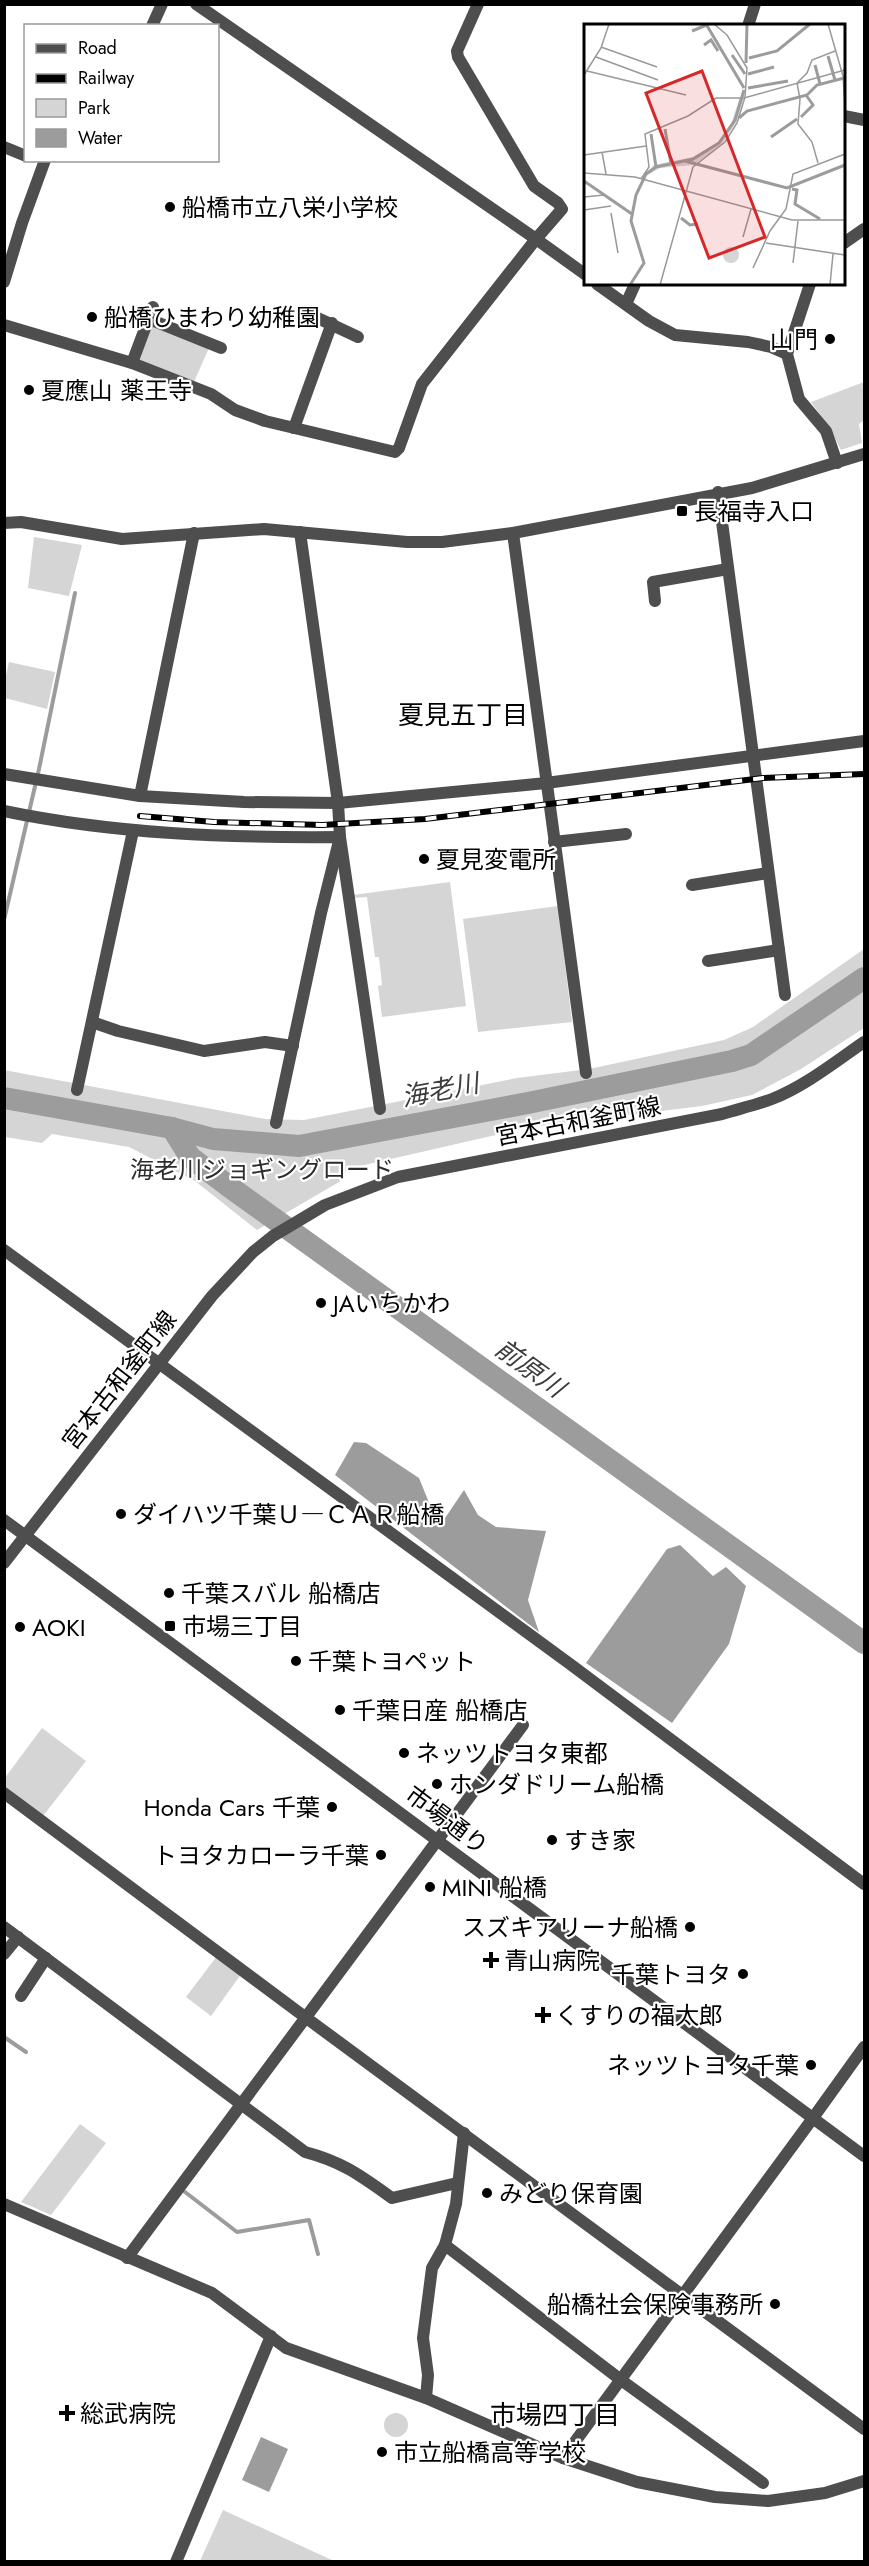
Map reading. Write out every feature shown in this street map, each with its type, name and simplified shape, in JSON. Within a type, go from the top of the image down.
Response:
[{"type":"street","points":[[153,24],[162,4]]},
{"type":"street","points":[[196,4],[536,238],[584,274]]},
{"type":"street","points":[[4,324],[132,363],[211,394],[235,410],[294,428],[395,452],[399,448],[422,384],[536,238],[562,209],[534,186],[458,57],[457,51],[478,4]]},
{"type":"street","points":[[749,24],[755,4]]},
{"type":"street","points":[[845,116],[864,120]]},
{"type":"street","points":[[4,147],[24,155]]},
{"type":"street","points":[[4,282],[8,257],[41,162]]},
{"type":"street","points":[[845,242],[864,228]]},
{"type":"street","points":[[598,285],[649,321],[675,335],[748,342],[771,347],[787,354]]},
{"type":"street","points":[[626,304],[635,285]]},
{"type":"street","points":[[810,285],[787,354],[799,399],[826,431],[837,463]]},
{"type":"street","points":[[132,363],[153,307]]},
{"type":"street","points":[[309,314],[358,337]]},
{"type":"street","points":[[148,322],[154,321],[221,348]]},
{"type":"street","points":[[294,428],[332,323]]},
{"type":"street","points":[[4,524],[21,522],[123,538],[264,529],[426,542],[513,533],[769,484],[864,454]]},
{"type":"street","points":[[718,492],[785,995]]},
{"type":"street","points":[[300,532],[338,803],[340,837],[380,1109]]},
{"type":"street","points":[[140,796],[194,533]]},
{"type":"street","points":[[513,533],[586,1073]]},
{"type":"street","points":[[656,601],[653,582],[728,569]]},
{"type":"street","points":[[4,774],[140,796],[244,802],[338,803],[546,783],[864,741]]},
{"type":"street","points":[[4,811],[133,831],[241,838],[340,837]]},
{"type":"street","points":[[77,1090],[133,831]]},
{"type":"street","points":[[554,842],[626,834]]},
{"type":"street","points":[[276,1124],[340,837]]},
{"type":"street","points":[[692,885],[768,873]]},
{"type":"street","points":[[708,961],[779,950]]},
{"type":"street","points":[[92,1022],[118,1031],[204,1051],[265,1042],[293,1046]]},
{"type":"street","name":"宮本古和釜町線","points":[[4,1563],[157,1364],[230,1276],[253,1252],[292,1224],[345,1196],[398,1177],[586,1142],[722,1114],[755,1104],[773,1098],[813,1077],[864,1042]]},
{"type":"street","points":[[4,1250],[570,1664],[864,1884]]},
{"type":"street","name":"市場通り","points":[[4,1520],[864,2156]]},
{"type":"street","points":[[127,2258],[523,1725]]},
{"type":"street","points":[[4,1793],[864,2429]]},
{"type":"street","points":[[4,1927],[305,2152],[350,2168],[392,2198],[457,2183]]},
{"type":"street","points":[[4,1954],[18,1937]]},
{"type":"street","points":[[21,1995],[46,1958]]},
{"type":"street","points":[[563,2458],[864,2047]]},
{"type":"street","points":[[426,2398],[428,2375],[423,2338],[432,2268],[445,2245],[456,2204],[464,2133]]},
{"type":"street","points":[[4,2204],[212,2293],[286,2348],[426,2398],[563,2458],[637,2482],[742,2500],[768,2501],[825,2493],[864,2481]]},
{"type":"street","points":[[445,2245],[621,2380],[763,2483]]},
{"type":"street","points":[[176,2562],[271,2336]]},
{"type":"green space","points":[[157,326],[209,348],[193,384],[140,361],[138,355],[149,328]]},
{"type":"green space","points":[[864,382],[864,420],[859,424],[862,443],[841,450],[829,427],[811,402]]},
{"type":"green space","points":[[34,537],[82,545],[69,596],[28,588]]},
{"type":"green space","points":[[9,662],[55,672],[47,709],[5,698],[5,680]]},
{"type":"green space","points":[[450,882],[466,1006],[382,1017],[378,986],[382,985],[379,957],[375,957],[367,897],[353,898],[353,895]]},
{"type":"green space","points":[[558,906],[572,1022],[478,1032],[463,919]]},
{"type":"green space","name":"海老川ジョギングロード","points":[[864,949],[864,1028],[801,1069],[752,1095],[702,1106],[531,1127],[347,1169],[339,1182],[257,1230],[195,1181],[129,1147],[52,1134],[42,1143],[5,1137],[4,1070],[265,1119],[304,1120],[517,1078],[589,1069],[724,1040],[753,1027]]},
{"type":"green space","points":[[42,1728],[86,1761],[43,1816],[5,1786],[4,1779]]},
{"type":"green space","points":[[217,1956],[242,1973],[211,2016],[186,1997]]},
{"type":"green space","points":[[80,2124],[106,2143],[51,2215],[21,2202]]},
{"type":"green space","points":[[396,2413],[401,2414],[407,2420],[407,2430],[401,2436],[396,2437],[391,2436],[385,2430],[384,2425],[385,2420],[391,2414]]},
{"type":"green space","points":[[223,2510],[334,2561],[200,2561]]},
{"type":"water","points":[[354,1442],[366,1443],[419,1478],[439,1527],[464,1490],[478,1515],[496,1527],[546,1531],[528,1600],[539,1632],[335,1475]]},
{"type":"water","points":[[680,1545],[713,1576],[726,1567],[746,1586],[729,1644],[672,1723],[586,1663],[667,1549]]},
{"type":"water","points":[[261,2437],[288,2449],[269,2492],[242,2480]]},
{"type":"waterway","points":[[4,920],[39,769],[75,593]]},
{"type":"waterway","name":"海老川","points":[[4,1098],[172,1128],[213,1139],[299,1146],[528,1103],[732,1061],[751,1055],[864,978]]},
{"type":"waterway","name":"前原川","points":[[172,1128],[190,1157],[227,1185],[864,1643]]},
{"type":"waterway","points":[[4,2037],[26,2052]]},
{"type":"waterway","points":[[185,2192],[237,2232],[309,2220],[318,2254]]},
{"type":"railway","points":[[140,816],[214,822],[322,825],[425,819],[763,778],[864,774]]},
{"type":"place","name":"船橋市立八栄小学校","points":[[170,207]]},
{"type":"place","name":"船橋ひまわり幼稚園","points":[[92,317]]},
{"type":"place","name":"山門","points":[[830,339]]},
{"type":"place","name":"夏應山 薬王寺","points":[[29,390]]},
{"type":"place","name":"長福寺入口","points":[[682,511]]},
{"type":"place","name":"夏見変電所","points":[[424,859]]},
{"type":"place","name":"JAいちかわ","points":[[321,1303]]},
{"type":"place","name":"ダイハツ千葉Ｕ―ＣＡＲ船橋","points":[[121,1514]]},
{"type":"place","name":"千葉スバル 船橋店","points":[[169,1593]]},
{"type":"place","name":"市場三丁目","points":[[170,1626]]},
{"type":"place","name":"AOKI","points":[[20,1627]]},
{"type":"place","name":"千葉トヨペット","points":[[296,1661]]},
{"type":"place","name":"千葉日産 船橋店","points":[[340,1710]]},
{"type":"place","name":"ネッツトヨタ東都","points":[[404,1753]]},
{"type":"place","name":"ホンダドリーム船橋","points":[[437,1784]]},
{"type":"place","name":"Honda Cars 千葉","points":[[332,1807]]},
{"type":"place","name":"すき家","points":[[552,1840]]},
{"type":"place","name":"トヨタカローラ千葉","points":[[381,1855]]},
{"type":"place","name":"MINI 船橋","points":[[430,1887]]},
{"type":"place","name":"スズキアリーナ船橋","points":[[690,1927]]},
{"type":"place","name":"青山病院","points":[[491,1960]]},
{"type":"place","name":"千葉トヨタ","points":[[743,1974]]},
{"type":"place","name":"くすりの福太郎","points":[[543,2015]]},
{"type":"place","name":"ネッツトヨタ千葉","points":[[811,2065]]},
{"type":"place","name":"みどり保育園","points":[[487,2193]]},
{"type":"place","name":"船橋社会保険事務所","points":[[775,2304]]},
{"type":"place","name":"総武病院","points":[[67,2413]]},
{"type":"place","name":"市立船橋高等学校","points":[[382,2452]]},
{"type":"district","name":"夏見五丁目","points":[[463,715]]},
{"type":"district","name":"市場四丁目","points":[[555,2415]]}]
